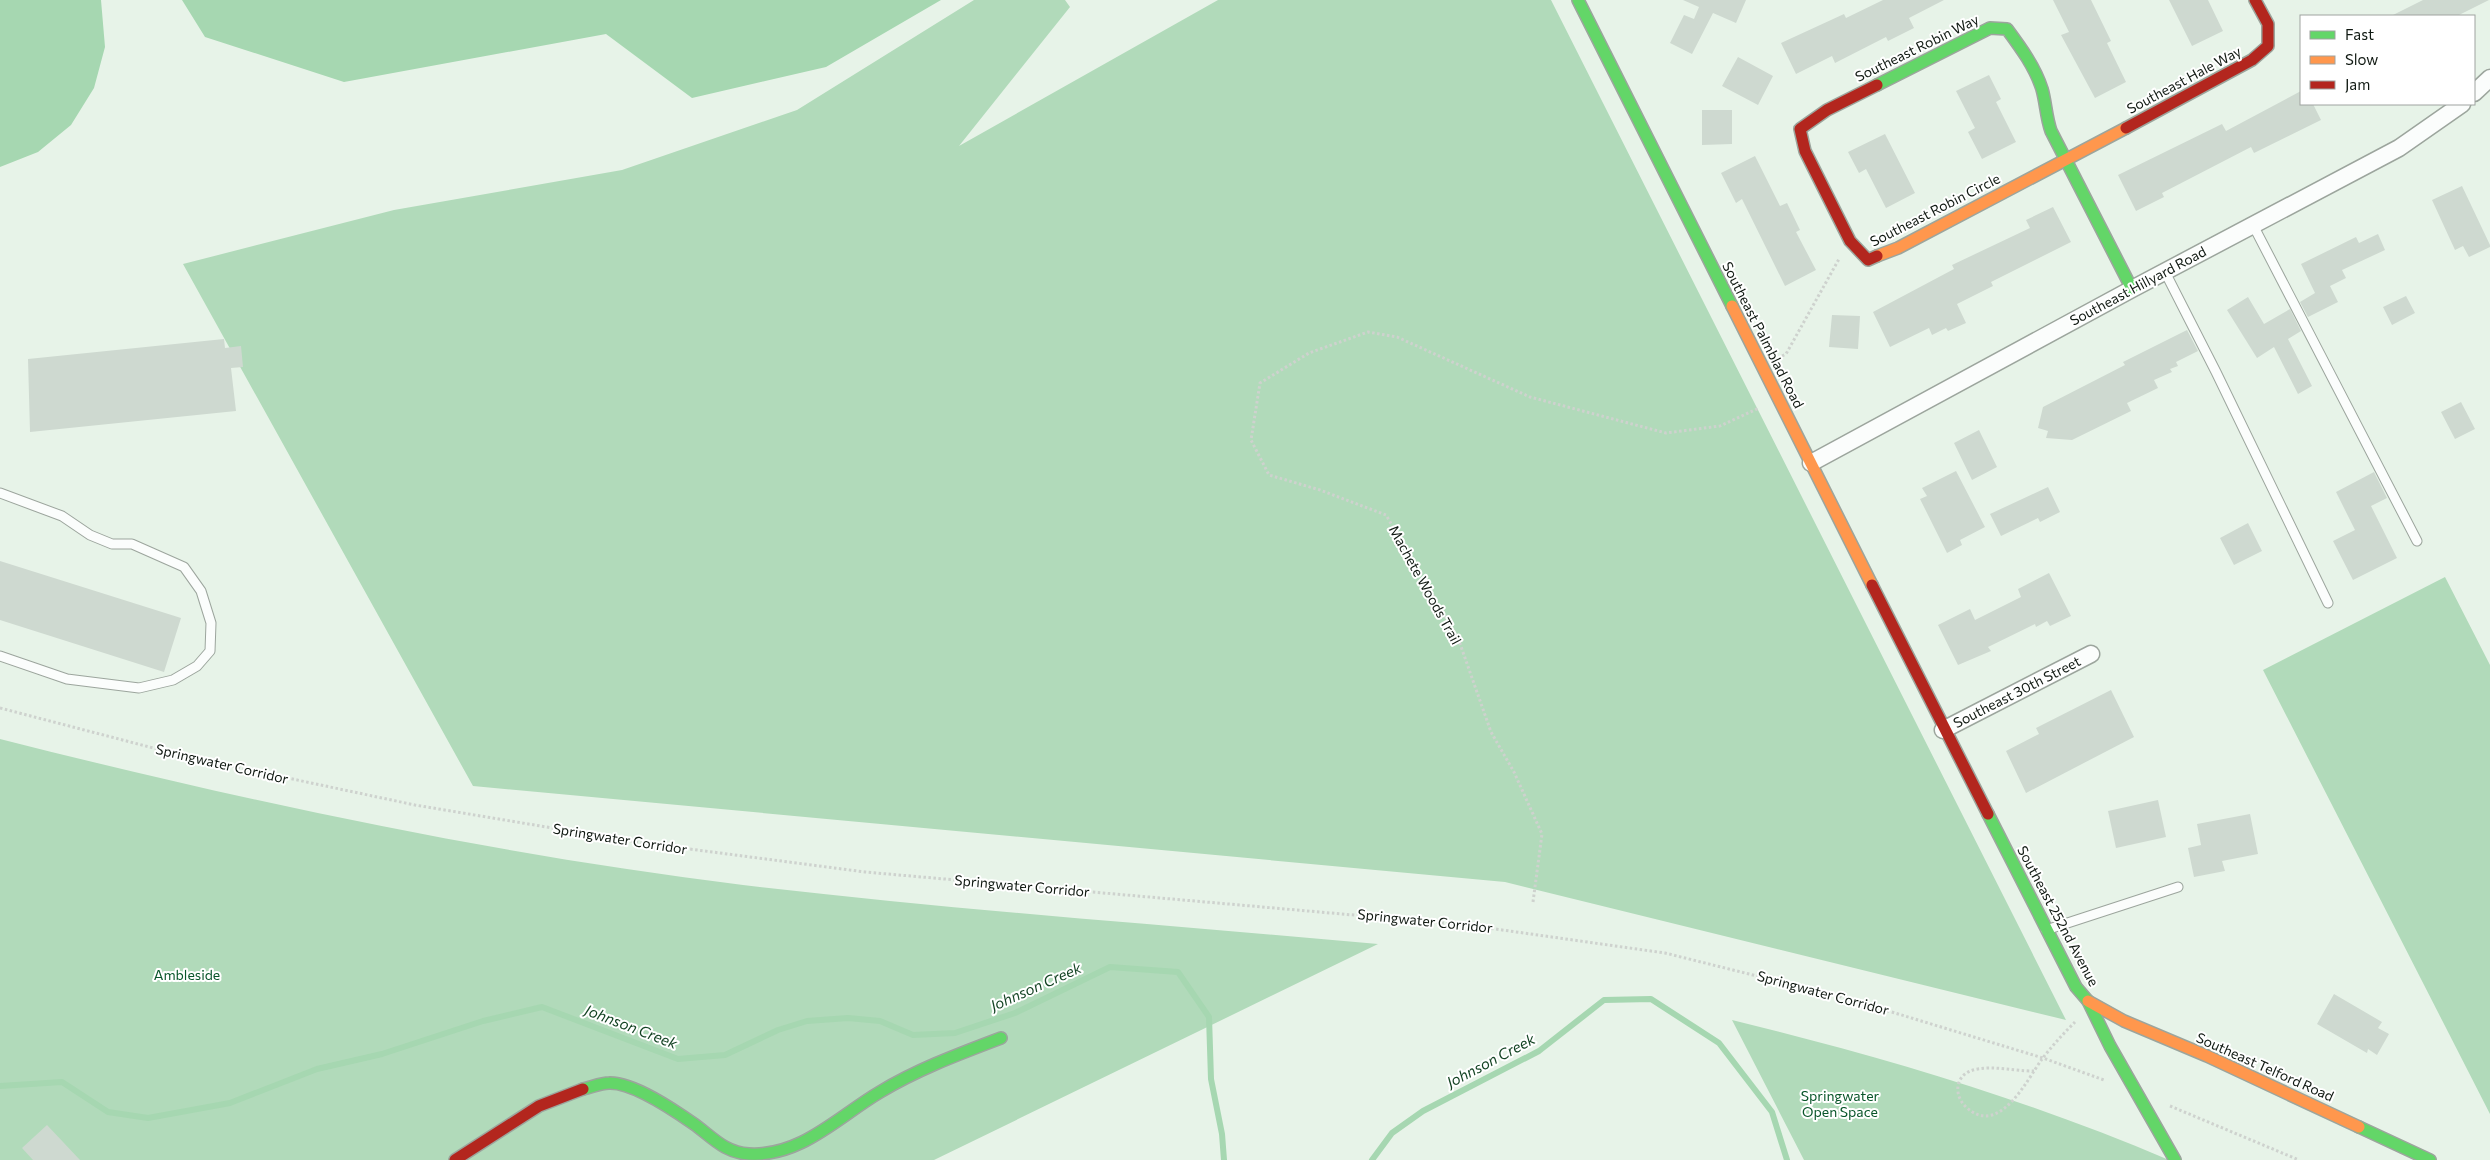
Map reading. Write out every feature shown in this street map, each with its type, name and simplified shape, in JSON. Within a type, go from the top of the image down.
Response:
[{"type":"street","name":"Southeast Palmblad Road","points":[[1578,0],[1921,684]]},
{"type":"street","name":"Southeast Hale Way","points":[[2067,159],[2252,60],[2268,46],[2268,24],[2256,0]]},
{"type":"street","name":"Southeast Robin Way","points":[[1800,129],[1827,110],[1972,36],[1990,28],[2007,30],[2025,52],[2042,89],[2046,117],[2132,289]]},
{"type":"street","points":[[2475,92],[2490,78]]},
{"type":"street","name":"Southeast Hillyard Road","points":[[1811,462],[2399,148],[2424,133],[2461,105]]},
{"type":"street","name":"Southeast Robin Circle","points":[[1800,129],[1805,151],[1850,242],[1868,260],[1898,248],[2067,159]]},
{"type":"street","name":"Southeast 30th Street","points":[[1943,730],[2091,654]]},
{"type":"street","name":"Southeast 252nd Avenue","points":[[1921,684],[2076,987],[2088,1001],[2110,1046],[2175,1160]]},
{"type":"street","name":"Southeast Telford Road","points":[[2088,1001],[2124,1021],[2261,1081],[2430,1160]]},
{"type":"street","points":[[455,1160],[539,1106],[579,1090],[610,1083],[638,1090],[693,1123],[724,1148],[749,1154],[784,1149],[826,1130],[880,1092],[934,1063],[1001,1038]]},
{"type":"lane","points":[[2253,225],[2417,541]]},
{"type":"lane","points":[[2164,272],[2216,372],[2328,603]]},
{"type":"lane","points":[[0,493],[62,516],[90,535],[112,544],[132,544],[184,567],[202,591],[212,623],[210,651],[197,666],[173,680],[140,688],[68,679],[0,656]]},
{"type":"lane","points":[[2046,930],[2178,887]]},
{"type":"path","points":[[1761,366],[1786,354],[1834,266],[1850,242]]},
{"type":"path","name":"Machete Woods Trail","points":[[1534,902],[1542,834],[1514,772],[1491,732],[1458,638],[1386,514],[1320,490],[1269,475],[1251,440],[1260,383],[1309,353],[1368,332],[1397,337],[1530,397],[1666,433],[1720,426],[1778,399]]},
{"type":"path","name":"Springwater Corridor","points":[[0,708],[184,756],[368,796],[636,842],[865,872],[1468,925],[1665,953],[1849,999],[2043,1058],[2107,1081]]},
{"type":"path","points":[[2034,1071],[1975,1068],[1967,1072],[1960,1080],[1959,1097],[1964,1105],[1976,1113],[1988,1115],[1999,1112],[2018,1096],[2043,1058],[2075,1022],[2088,1001]]},
{"type":"path","points":[[2167,1105],[2225,1127],[2298,1160]]},
{"type":"green space","points":[[974,0],[1065,0],[1070,7],[959,146],[1218,0],[1551,0],[2066,1020],[1505,882],[473,786],[183,264],[394,210],[622,170],[797,110]]},
{"type":"green space","points":[[2445,577],[2490,665],[2490,1114],[2263,670]]},
{"type":"green space","name":"Ambleside","points":[[0,739],[184,784],[369,824],[555,858],[649,872],[743,885],[901,902],[1378,944],[934,1160],[0,1160]]},
{"type":"green space","name":"Springwater Open Space","points":[[1732,1020],[1899,1064],[1954,1081],[2062,1118],[2169,1160],[1804,1160]]},
{"type":"shaded area","points":[[0,0],[101,0],[105,47],[94,88],[71,125],[38,152],[0,167]]},
{"type":"shaded area","points":[[182,0],[941,0],[826,67],[692,98],[606,34],[344,82],[205,37]]},
{"type":"building","points":[[1683,0],[1746,0],[1736,23],[1713,13],[1692,54],[1670,43],[1684,15],[1694,19],[1699,7]]},
{"type":"building","points":[[1883,0],[1944,0],[1909,18],[1914,28],[1888,41],[1886,37],[1835,63],[1832,56],[1796,74],[1781,43],[1844,14],[1846,18]]},
{"type":"building","points":[[2053,0],[2091,0],[2111,41],[2107,43],[2126,82],[2095,98],[2061,35],[2069,32]]},
{"type":"building","points":[[2169,0],[2208,0],[2223,31],[2192,46]]},
{"type":"building","points":[[2423,0],[2489,0],[2459,15],[2393,15]]},
{"type":"building","points":[[1738,57],[1773,76],[1758,105],[1722,86]]},
{"type":"building","points":[[1989,75],[2001,99],[1996,102],[2016,142],[1982,159],[1968,132],[1975,128],[1956,91]]},
{"type":"building","points":[[2300,92],[2300,105],[2314,105],[2321,120],[2254,153],[2251,147],[2162,193],[2164,197],[2136,211],[2118,175],[2222,124],[2226,131]]},
{"type":"building","points":[[1702,110],[1732,110],[1732,144],[1702,145]]},
{"type":"building","points":[[1885,134],[1915,193],[1886,208],[1866,169],[1859,173],[1848,152]]},
{"type":"building","points":[[1755,156],[1780,206],[1787,203],[1800,230],[1796,232],[1816,270],[1785,286],[1742,199],[1736,203],[1721,173]]},
{"type":"building","points":[[2462,186],[2490,245],[2490,247],[2469,257],[2463,246],[2455,250],[2432,200]]},
{"type":"building","points":[[2053,207],[2071,242],[1991,282],[1993,286],[1957,304],[1966,323],[1948,331],[1946,328],[1932,335],[1929,328],[1890,347],[1873,312],[1954,269],[1952,265],[2030,228],[2026,220]]},
{"type":"building","points":[[2378,234],[2385,250],[2342,270],[2346,278],[2330,286],[2338,302],[2308,317],[2300,302],[2315,293],[2301,264],[2356,237],[2359,243]]},
{"type":"building","points":[[2406,296],[2415,313],[2392,325],[2383,307]]},
{"type":"building","points":[[2248,297],[2264,324],[2290,309],[2301,331],[2288,339],[2312,386],[2298,394],[2274,347],[2257,358],[2227,310]]},
{"type":"building","points":[[1832,315],[1860,316],[1858,349],[1829,347]]},
{"type":"building","points":[[2187,330],[2198,351],[2176,362],[2178,366],[2170,369],[2172,372],[2154,380],[2158,388],[2127,403],[2131,411],[2072,440],[2046,438],[2048,431],[2038,428],[2043,407],[2125,365],[2123,362]]},
{"type":"building","points":[[224,339],[225,348],[241,346],[243,367],[231,368],[236,411],[30,432],[28,359]]},
{"type":"building","points":[[2461,402],[2475,429],[2455,439],[2441,412]]},
{"type":"building","points":[[1979,430],[1997,467],[1972,480],[1954,443]]},
{"type":"building","points":[[1956,471],[1985,527],[1960,540],[1962,545],[1947,553],[1920,499],[1927,496],[1922,488]]},
{"type":"building","points":[[2374,472],[2387,498],[2371,506],[2397,558],[2353,580],[2333,541],[2355,530],[2336,492]]},
{"type":"building","points":[[2048,487],[2060,512],[2040,522],[2038,518],[2001,536],[1990,514]]},
{"type":"building","points":[[2248,523],[2262,551],[2234,565],[2220,538]]},
{"type":"building","points":[[0,561],[181,618],[164,672],[0,620]]},
{"type":"building","points":[[2049,573],[2071,616],[2050,626],[2047,621],[2036,627],[2035,624],[1988,647],[1991,651],[1958,665],[1938,625],[1970,609],[1975,620],[2021,597],[2018,589]]},
{"type":"building","points":[[2111,690],[2134,737],[2026,793],[2006,751],[2039,734],[2036,728]]},
{"type":"building","points":[[2158,800],[2166,837],[2116,848],[2108,811]]},
{"type":"building","points":[[2250,814],[2258,854],[2222,861],[2225,871],[2194,877],[2188,848],[2201,845],[2197,824]]},
{"type":"building","points":[[2334,994],[2382,1022],[2378,1028],[2389,1034],[2377,1055],[2368,1049],[2367,1053],[2317,1024]]},
{"type":"building","points":[[47,1125],[80,1160],[33,1160],[22,1148]]},
{"type":"waterway","name":"Johnson Creek","points":[[0,1086],[62,1082],[108,1112],[148,1118],[230,1103],[317,1069],[382,1054],[483,1021],[542,1007],[678,1059],[725,1055],[778,1030],[807,1021],[848,1018],[880,1021],[913,1035],[955,1033],[1015,1013],[1110,967],[1178,972],[1209,1017],[1211,1079],[1222,1134],[1224,1160]]},
{"type":"waterway","name":"Johnson Creek","points":[[1372,1160],[1392,1133],[1423,1111],[1539,1051],[1604,1000],[1651,999],[1719,1043],[1772,1112],[1787,1160]]},
{"type":"traffic: fast","points":[[1578,0],[1732,306]]},
{"type":"traffic: fast","points":[[1877,85],[1990,28],[2007,29],[2036,73],[2042,89],[2051,131],[2132,289]]},
{"type":"traffic: fast","points":[[1988,814],[2076,987],[2088,1001],[2110,1046],[2175,1160]]},
{"type":"traffic: fast","points":[[583,1089],[609,1083],[630,1087],[665,1105],[733,1151],[749,1154],[768,1153],[786,1149],[819,1133],[880,1092],[909,1076],[1001,1038]]},
{"type":"traffic: fast","points":[[2359,1127],[2430,1160]]},
{"type":"traffic: slow","points":[[1877,256],[1898,248],[2126,128]]},
{"type":"traffic: slow","points":[[1732,306],[1872,585]]},
{"type":"traffic: slow","points":[[2088,1001],[2124,1021],[2207,1056],[2359,1127]]},
{"type":"traffic: jam","points":[[2126,128],[2252,60],[2268,46],[2268,24],[2255,0]]},
{"type":"traffic: jam","points":[[1877,85],[1827,110],[1800,129],[1805,151],[1850,241],[1868,260],[1877,256]]},
{"type":"traffic: jam","points":[[1872,585],[1988,814]]},
{"type":"traffic: jam","points":[[455,1160],[539,1106],[583,1089]]}]
